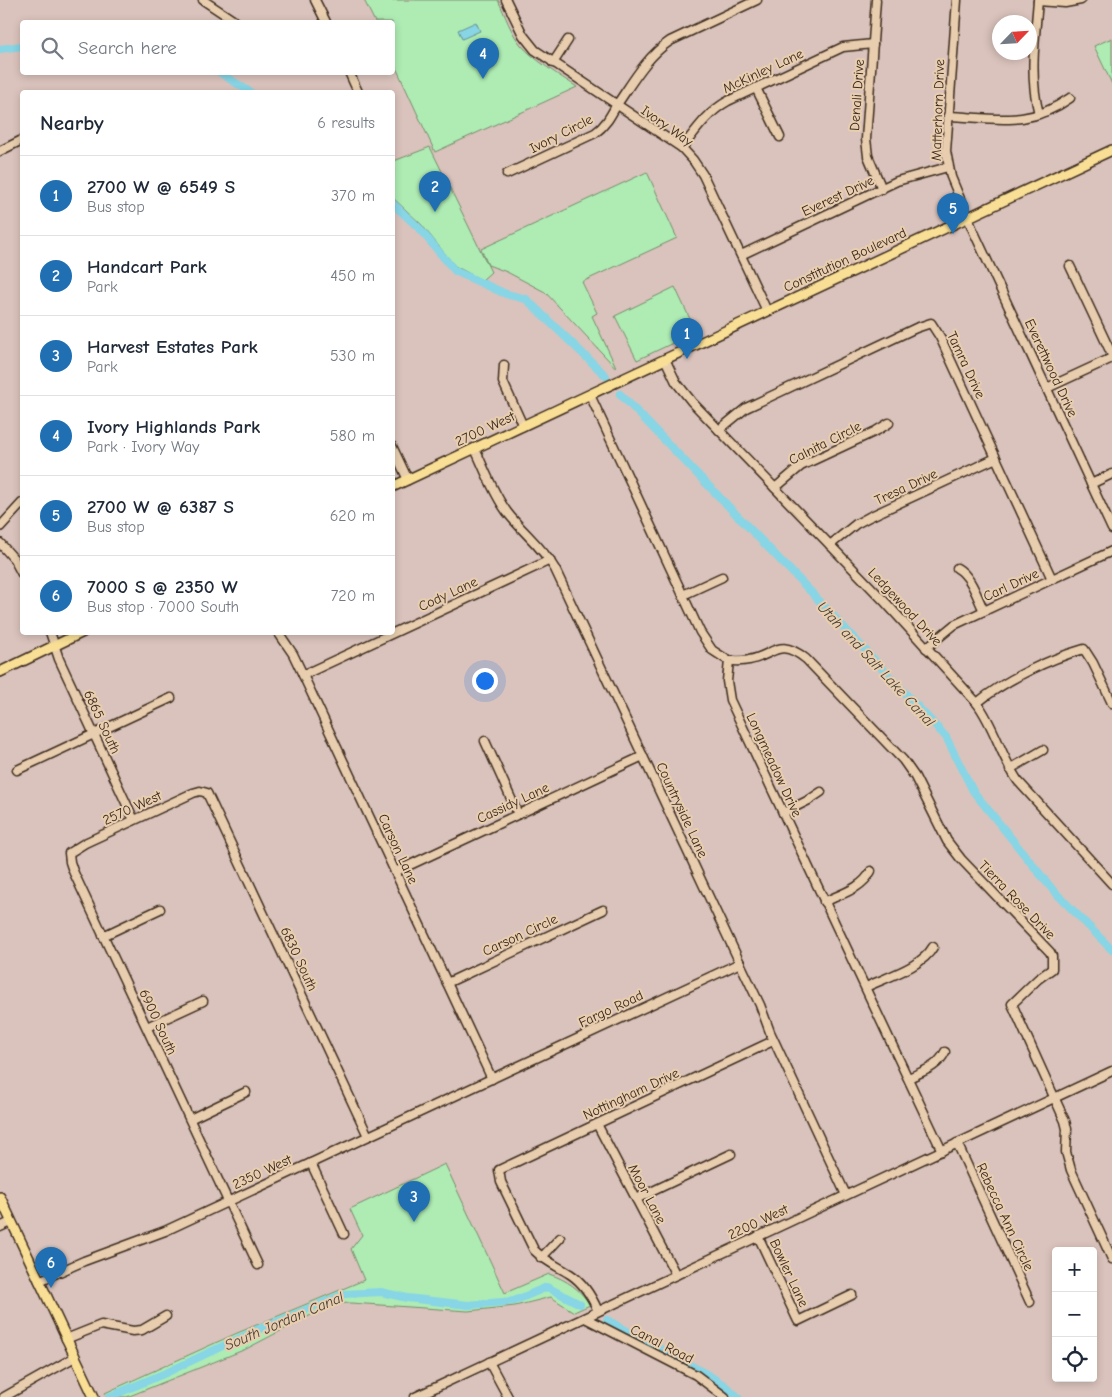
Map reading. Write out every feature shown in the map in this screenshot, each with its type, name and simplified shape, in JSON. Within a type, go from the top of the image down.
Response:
[{"type":"main road","name":"Constitution Boulevard","points":[[590,395],[1112,150]]},
{"type":"main road","name":"2700 West","points":[[395,486],[590,395]]},
{"type":"main road","points":[[0,672],[77,635]]},
{"type":"main road","points":[[0,1197],[94,1397]]},
{"type":"street","points":[[203,0],[233,20]]},
{"type":"street","points":[[315,0],[325,20]]},
{"type":"street","name":"Ivory Way","points":[[506,0],[530,44],[553,63],[682,148],[693,160],[703,175],[767,311]]},
{"type":"street","name":"Ivory Circle","points":[[507,174],[595,133],[605,124],[657,50],[670,41],[757,0]]},
{"type":"street","name":"Denali Drive","points":[[876,0],[866,139],[868,156],[882,189]]},
{"type":"street","name":"Matterhorn Drive","points":[[957,0],[946,151],[948,166],[968,218]]},
{"type":"street","points":[[1039,114],[1034,93],[1033,66],[1038,0],[1066,3],[1081,0]]},
{"type":"street","points":[[553,63],[568,40]]},
{"type":"street","name":"McKinley Lane","points":[[682,148],[707,116],[717,107],[842,47],[873,44]]},
{"type":"street","points":[[350,75],[357,90]]},
{"type":"street","points":[[756,88],[780,137]]},
{"type":"street","points":[[948,116],[1014,120],[1055,108],[1070,98]]},
{"type":"street","points":[[0,151],[20,141]]},
{"type":"street","name":"Everest Drive","points":[[740,255],[882,189],[913,176],[948,166]]},
{"type":"street","name":"Everettwood Drive","points":[[968,218],[1112,529]]},
{"type":"street","points":[[1047,388],[1112,356],[1070,266]]},
{"type":"street","name":"Tamra Drive","points":[[720,430],[746,408],[916,328],[931,323],[940,337],[1052,579]]},
{"type":"street","name":"Ledgewood Drive","points":[[666,359],[681,390],[830,545],[977,703],[984,712],[1010,769],[1018,781],[1112,884]]},
{"type":"street","points":[[504,365],[503,382],[523,426]]},
{"type":"street","points":[[590,395],[705,642],[721,657],[729,661]]},
{"type":"street","name":"Calnita Circle","points":[[775,488],[801,466],[890,423]]},
{"type":"street","name":"Countryside Lane","points":[[475,449],[499,500],[516,524],[540,546],[550,560],[740,962],[774,1041],[846,1195]]},
{"type":"street","points":[[395,452],[408,480]]},
{"type":"street","name":"Tresa Drive","points":[[830,545],[856,524],[996,458]]},
{"type":"street","points":[[1091,484],[1112,474]]},
{"type":"street","points":[[0,526],[20,505]]},
{"type":"street","points":[[0,543],[14,559],[20,570]]},
{"type":"street","name":"Carl Drive","points":[[926,648],[948,629],[1112,551]]},
{"type":"street","name":"Cody Lane","points":[[395,632],[550,560]]},
{"type":"street","points":[[957,568],[970,581],[984,611]]},
{"type":"street","points":[[682,596],[722,577]]},
{"type":"street","name":"6865 South","points":[[51,635],[59,659],[134,820]]},
{"type":"street","name":"Carson Lane","points":[[280,635],[303,675],[492,1079]]},
{"type":"street","name":"Cody Lane","points":[[303,675],[389,635]]},
{"type":"street","name":"Tierra Rose Drive","points":[[729,661],[748,660],[771,651],[786,648],[796,651],[806,659],[903,760],[915,777],[940,828],[961,859],[1050,952],[1052,956],[1052,969],[1038,979],[1012,1004],[1065,1121],[1067,1129],[1066,1152],[1071,1170],[1112,1259]]},
{"type":"street","points":[[977,703],[995,689],[1012,680],[1069,653],[1084,649],[1093,663],[1112,703]]},
{"type":"street","name":"Longmeadow Drive","points":[[729,661],[727,681],[730,700],[942,1150]]},
{"type":"street","points":[[17,770],[171,698]]},
{"type":"street","points":[[485,741],[518,814]]},
{"type":"street","points":[[1010,769],[1043,750]]},
{"type":"street","name":"Cassidy Lane","points":[[395,872],[643,756]]},
{"type":"street","name":"2570 West","points":[[69,853],[80,845],[194,793],[200,791],[207,793]]},
{"type":"street","points":[[783,813],[821,792]]},
{"type":"street","name":"6830 South","points":[[207,793],[368,1136]]},
{"type":"street","name":"6900 South","points":[[69,853],[70,862],[103,936],[258,1265]]},
{"type":"street","points":[[824,902],[861,884],[867,879],[871,871]]},
{"type":"street","points":[[103,936],[160,909]]},
{"type":"street","name":"Carson Circle","points":[[447,983],[603,910]]},
{"type":"street","points":[[866,987],[921,961],[929,954],[933,947]]},
{"type":"street","name":"Fargo Road","points":[[492,1079],[740,962]]},
{"type":"street","points":[[147,1028],[203,1001]]},
{"type":"street","name":"Nottingham Drive","points":[[542,1258],[534,1250],[526,1235],[501,1182],[499,1170],[774,1041]]},
{"type":"street","points":[[909,1078],[936,1064],[941,1060],[945,1052]]},
{"type":"street","name":"2200 West","points":[[415,1397],[1112,1071]]},
{"type":"street","name":"2350 West","points":[[39,1280],[84,1260],[148,1238],[492,1079]]},
{"type":"street","points":[[190,1119],[246,1092]]},
{"type":"street","name":"Moor Lane","points":[[597,1124],[676,1275]]},
{"type":"street","name":"Rebecca Ann Circle","points":[[957,1144],[1030,1302]]},
{"type":"street","points":[[636,1199],[731,1154]]},
{"type":"street","points":[[311,1163],[344,1234]]},
{"type":"street","points":[[0,1227],[12,1222]]},
{"type":"street","name":"Bowler Lane","points":[[758,1236],[798,1321],[852,1296]]},
{"type":"street","points":[[560,1238],[542,1258],[576,1278],[588,1292],[598,1311]]},
{"type":"street","points":[[66,1339],[101,1324],[132,1331],[142,1330],[166,1316]]},
{"type":"street","name":"Canal Road","points":[[585,1318],[696,1375],[725,1397]]},
{"type":"street","points":[[4,1397],[75,1356]]},
{"type":"street","points":[[489,1362],[508,1397]]},
{"type":"green space","points":[[364,0],[498,0],[517,40],[526,51],[577,87],[435,152],[395,65],[395,20],[374,20]]},
{"type":"green space","points":[[1112,38],[1112,84],[1094,46]]},
{"type":"green space","points":[[430,147],[491,272],[482,280],[455,266],[421,224],[395,200],[395,161]]},
{"type":"green space","points":[[647,172],[677,238],[582,282],[597,313],[592,316],[617,369],[545,292],[507,272],[488,265],[481,249]]},
{"type":"green space","points":[[675,287],[696,332],[637,360],[615,316]]},
{"type":"green space","points":[[445,1164],[505,1293],[549,1274],[562,1279],[572,1286],[582,1294],[590,1305],[574,1312],[551,1297],[515,1306],[468,1311],[351,1303],[332,1304],[246,1349],[127,1397],[107,1397],[105,1393],[235,1334],[364,1280],[351,1249],[362,1235],[350,1209]]},
{"type":"water","points":[[476,22],[480,31],[462,39],[458,30]]},
{"type":"waterway","name":"Utah and Salt Lake Canal","points":[[0,49],[20,46]]},
{"type":"waterway","name":"Utah and Salt Lake Canal","points":[[224,75],[247,90]]},
{"type":"waterway","name":"Utah and Salt Lake Canal","points":[[395,206],[418,227],[455,271],[506,294],[526,299],[606,376]]},
{"type":"waterway","name":"Utah and Salt Lake Canal","points":[[620,394],[812,593],[946,737],[973,791],[1053,890],[1112,950]]},
{"type":"waterway","name":"South Jordan Canal","points":[[109,1397],[168,1372],[250,1333],[344,1294],[381,1292],[407,1298],[468,1305],[514,1301],[547,1287],[580,1304]]},
{"type":"waterway","name":"South Jordan Canal","points":[[607,1320],[710,1376],[738,1397]]},
{"type":"place","name":"Ivory Highlands Park","points":[[483,79]]},
{"type":"place","name":"Handcart Park","points":[[435,212]]},
{"type":"place","name":"2700 W @ 6387 S","points":[[953,234]]},
{"type":"place","name":"2700 W @ 6549 S","points":[[687,359]]},
{"type":"place","name":"Harvest Estates Park","points":[[414,1222]]},
{"type":"place","name":"7000 S @ 2350 W","points":[[51,1288]]}]
